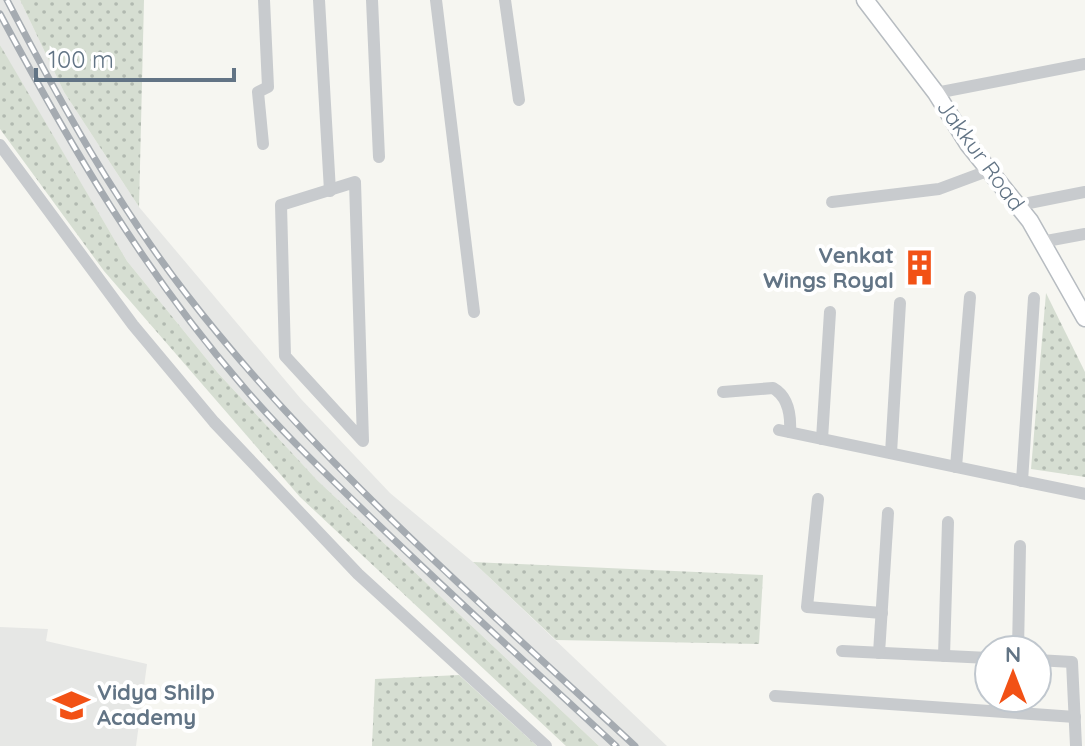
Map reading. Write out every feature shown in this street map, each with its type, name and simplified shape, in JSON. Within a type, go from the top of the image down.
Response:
[{"type":"street","points":[[263,144],[258,92],[268,87],[264,0]]},
{"type":"street","points":[[319,0],[330,191]]},
{"type":"street","points":[[372,0],[379,157]]},
{"type":"street","points":[[436,0],[474,312]]},
{"type":"street","points":[[505,0],[519,100]]},
{"type":"street","name":"Jakkur Road","points":[[865,0],[936,93],[968,144],[1019,205],[1085,318]]},
{"type":"street","points":[[936,93],[1085,64]]},
{"type":"street","points":[[0,145],[133,325],[214,422],[358,574],[546,746]]},
{"type":"street","points":[[832,202],[939,189],[990,170]]},
{"type":"street","points":[[355,182],[363,441],[285,356],[281,205],[330,191],[355,182]]},
{"type":"street","points":[[1019,205],[1085,192]]},
{"type":"street","points":[[1041,242],[1085,234]]},
{"type":"street","points":[[956,467],[970,297]]},
{"type":"street","points":[[1022,481],[1034,298]]},
{"type":"street","points":[[891,453],[900,303]]},
{"type":"street","points":[[822,439],[830,312]]},
{"type":"street","points":[[723,392],[778,390],[791,415],[785,431],[1085,494]]},
{"type":"street","points":[[818,499],[807,607],[882,613]]},
{"type":"street","points":[[879,653],[888,513]]},
{"type":"street","points":[[944,656],[948,522]]},
{"type":"street","points":[[1018,634],[1020,546]]},
{"type":"street","points":[[842,651],[973,657]]},
{"type":"street","points":[[1053,661],[1072,662],[1076,746]]},
{"type":"street","points":[[775,696],[1075,717]]},
{"type":"shaded area","points":[[0,0],[20,0],[64,92],[139,207],[301,399],[390,493],[473,562],[667,746],[599,746],[317,480],[218,373],[127,261],[4,53],[0,45]]},
{"type":"shaded area","points":[[20,0],[144,0],[139,207],[64,92]]},
{"type":"shaded area","points":[[0,45],[127,261],[218,373],[317,480],[599,746],[566,746],[300,497],[104,271],[0,129]]},
{"type":"shaded area","points":[[1046,293],[1085,372],[1085,477],[1031,469]]},
{"type":"shaded area","points":[[473,562],[763,575],[759,644],[556,640]]},
{"type":"shaded area","name":"Vidya Shilp Academy","points":[[0,627],[48,629],[46,641],[147,664],[136,746],[0,746]]},
{"type":"shaded area","points":[[459,675],[537,746],[372,746],[375,679]]},
{"type":"railway","points":[[7,0],[69,114],[136,224],[237,357],[345,474],[402,530],[635,746]]},
{"type":"railway","points":[[0,14],[110,206],[172,297],[241,384],[298,446],[391,537],[616,746]]},
{"type":"place","name":"Venkat Wings Royal","points":[[920,268]]},
{"type":"place","name":"Vidya Shilp Academy","points":[[71,705]]}]
